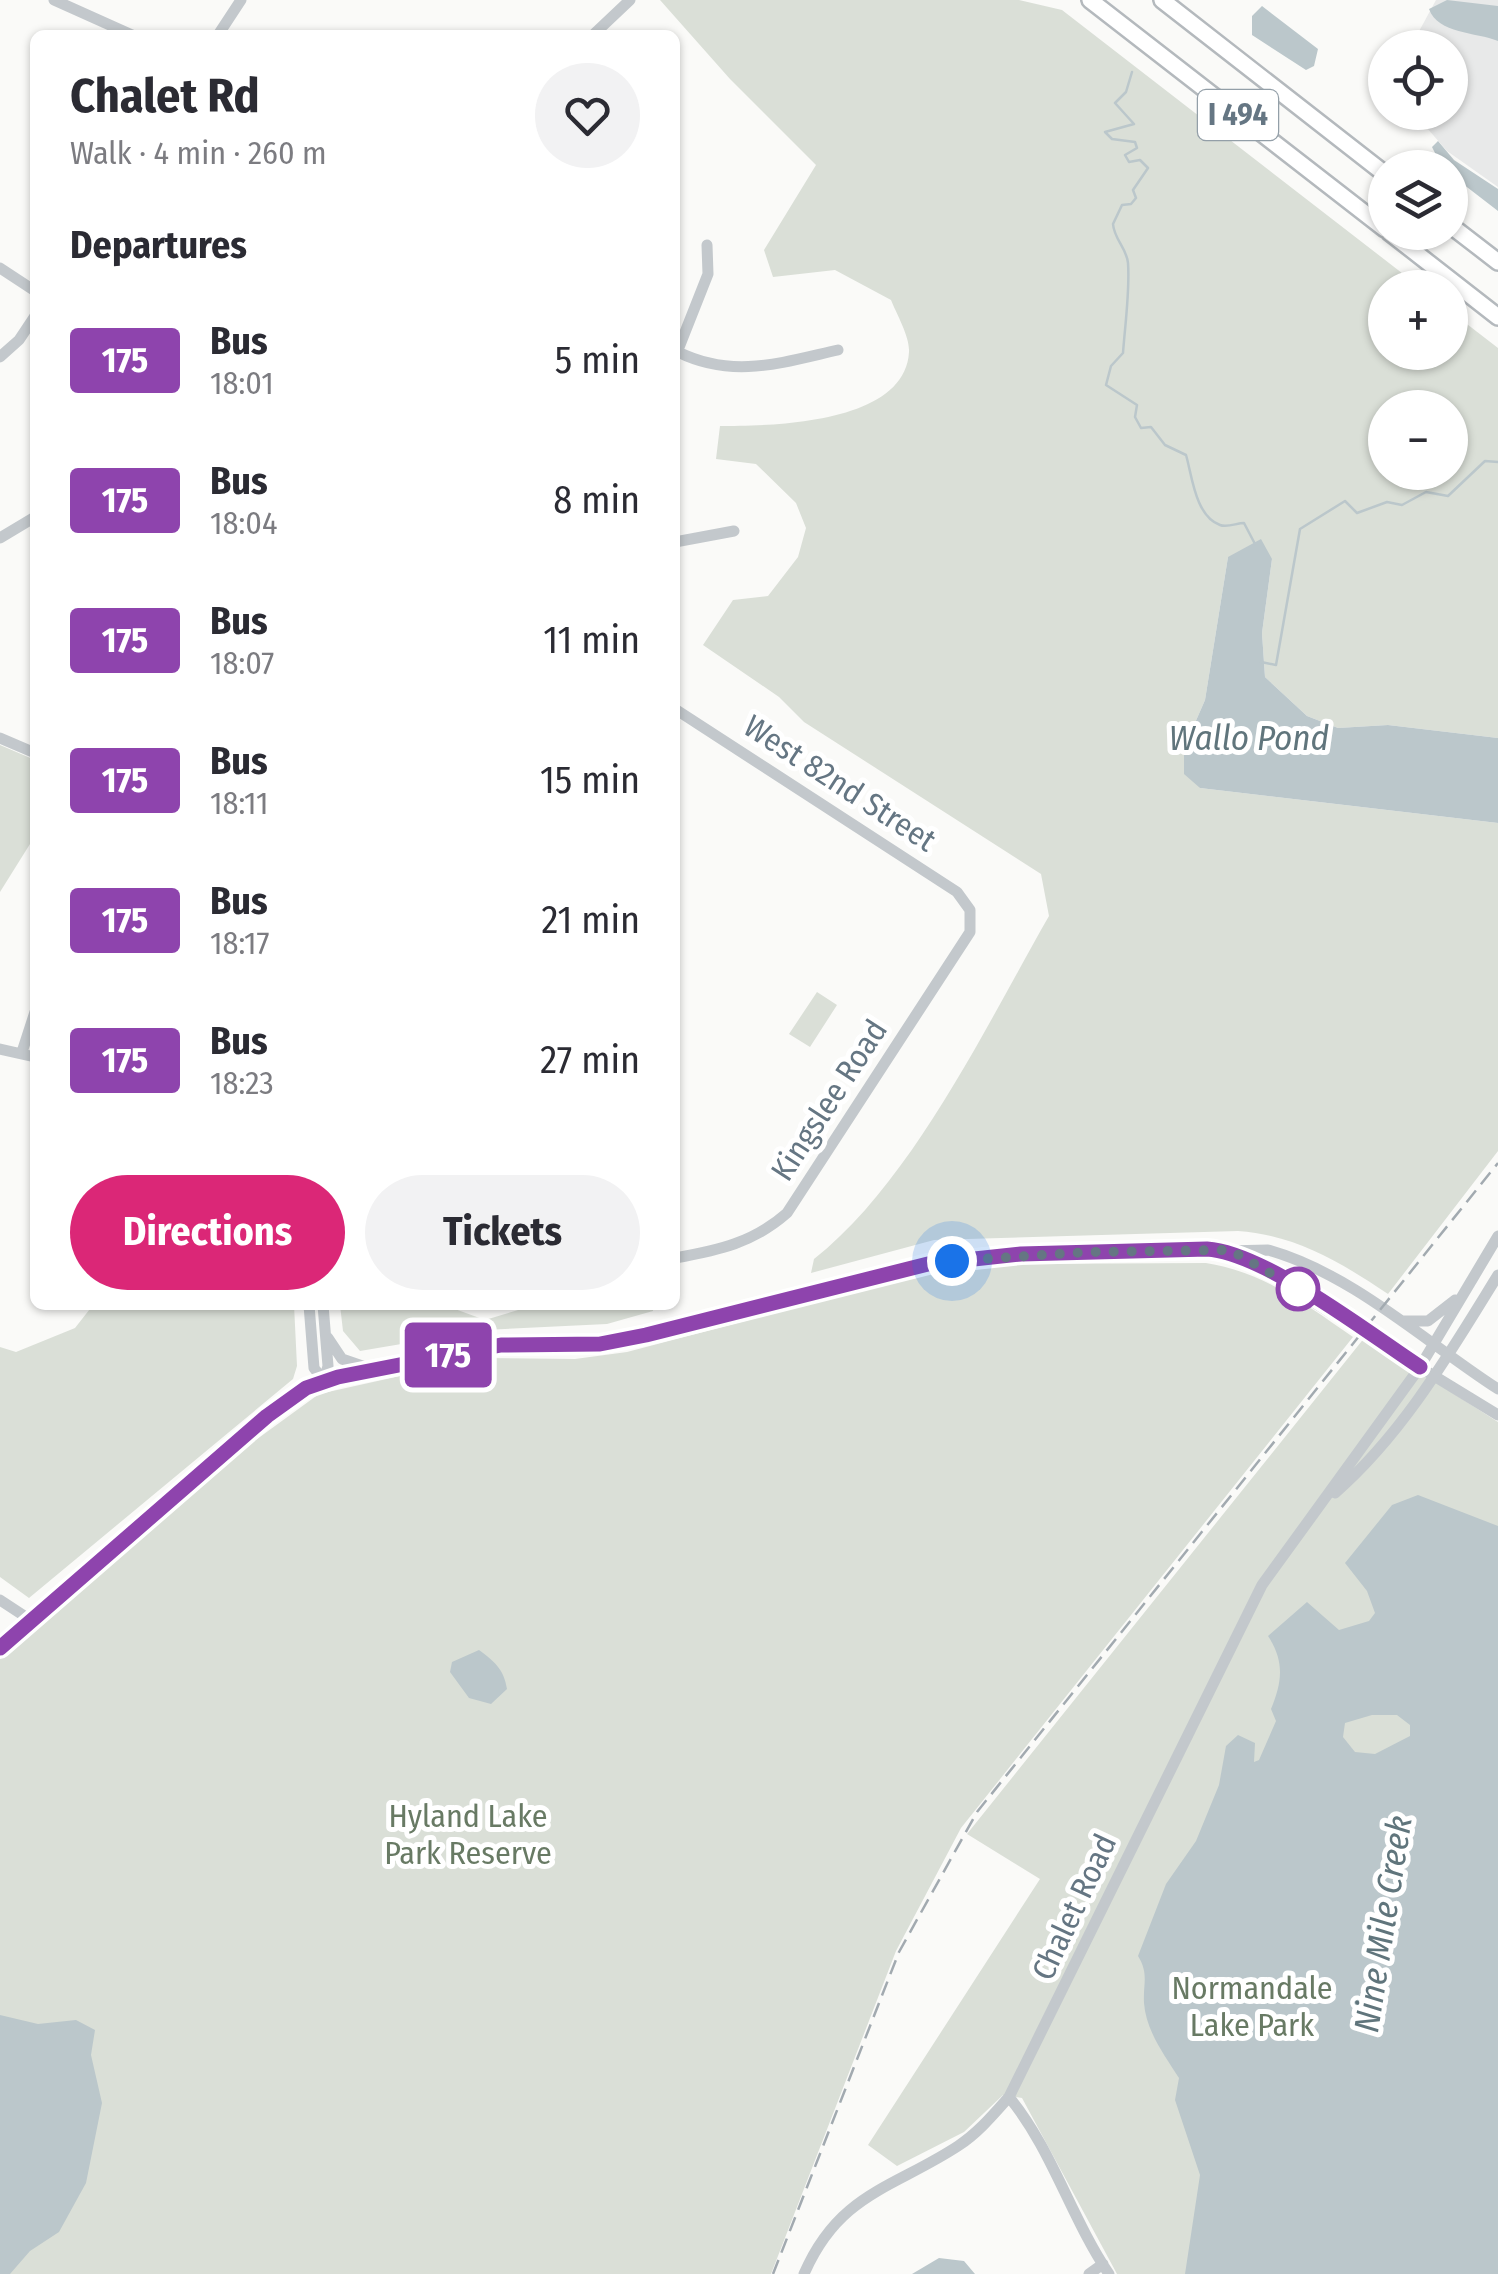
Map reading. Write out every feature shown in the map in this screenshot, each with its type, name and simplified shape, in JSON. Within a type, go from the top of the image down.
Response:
[{"type":"highway","name":"I 494","points":[[1090,0],[1368,216]]},
{"type":"highway","name":"I 494","points":[[1162,0],[1368,161]]},
{"type":"highway","points":[[1468,239],[1498,262]]},
{"type":"highway","name":"I 494","points":[[1412,250],[1498,317]]},
{"type":"street","points":[[54,0],[121,30]]},
{"type":"street","points":[[221,30],[241,0]]},
{"type":"street","points":[[598,30],[630,0]]},
{"type":"street","points":[[680,345],[708,274],[707,245]]},
{"type":"street","points":[[0,268],[30,288]]},
{"type":"street","points":[[0,356],[19,340],[30,324]]},
{"type":"street","points":[[680,356],[745,370],[838,350]]},
{"type":"street","points":[[0,538],[30,519]]},
{"type":"street","points":[[680,541],[734,531]]},
{"type":"street","name":"West 82nd Street","points":[[680,713],[958,892],[970,910]]},
{"type":"street","points":[[0,738],[30,751]]},
{"type":"street","name":"Kingslee Road","points":[[680,1257],[731,1248],[761,1234],[787,1213],[970,932],[970,910]]},
{"type":"street","points":[[0,1049],[29,1054]]},
{"type":"street","name":"Chalet Road","points":[[804,2274],[820,2244],[854,2206],[896,2177],[964,2142],[1009,2097],[1042,2039],[1251,1604],[1273,1567],[1420,1367],[1498,1236]]},
{"type":"street","points":[[1230,1250],[1498,1415]]},
{"type":"street","points":[[0,1648],[267,1416],[324,1381],[501,1345],[600,1344],[961,1260],[1088,1252],[1268,1250],[1302,1262],[1498,1389]]},
{"type":"street","name":"Chalet Road","points":[[1324,1502],[1382,1447],[1447,1356],[1498,1275]]},
{"type":"street","points":[[1394,1319],[1415,1323],[1435,1317],[1472,1282]]},
{"type":"street","points":[[309,1310],[314,1368],[324,1381]]},
{"type":"street","points":[[323,1310],[328,1366],[324,1381]]},
{"type":"street","points":[[325,1332],[342,1359],[375,1370]]},
{"type":"street","points":[[0,1600],[32,1620]]},
{"type":"street","points":[[1009,2097],[1029,2123],[1082,2232],[1106,2269],[1088,2274]]},
{"type":"shaded area","points":[[1436,0],[1498,0],[1498,187],[1468,166],[1468,150],[1446,150],[1429,130],[1468,130],[1468,30],[1420,30]]},
{"type":"green space","points":[[660,0],[1019,0],[1062,10],[1398,270],[1368,270],[1368,370],[1468,370],[1468,325],[1498,348],[1498,738],[1388,725],[1338,728],[1307,716],[1265,677],[1262,633],[1272,559],[1228,557],[1205,700],[1184,748],[1200,788],[1498,823],[1498,1151],[1388,1294],[1298,1244],[1238,1231],[934,1240],[811,1273],[814,1259],[850,1227],[915,1145],[973,1052],[1049,916],[1041,874],[804,722],[779,697],[703,645],[733,600],[768,596],[798,557],[806,528],[796,503],[756,464],[716,459],[720,426],[802,422],[861,407],[885,394],[902,376],[909,352],[891,300],[835,270],[773,277],[764,250],[816,165],[730,79]]},
{"type":"green space","points":[[0,745],[30,758],[30,844],[0,892]]},
{"type":"green space","points":[[817,992],[837,1005],[810,1047],[789,1034]]},
{"type":"green space","name":"Hyland Lake Park Reserve","points":[[1206,1263],[1266,1282],[1353,1337],[961,1828],[896,1951],[771,2274],[0,2274],[0,1658],[213,1471],[319,1394],[481,1358],[575,1359],[627,1352],[908,1278],[989,1264]]},
{"type":"green space","points":[[89,1310],[294,1310],[297,1366],[293,1379],[29,1598],[0,1577],[0,1347],[16,1352],[75,1328]]},
{"type":"green space","points":[[341,1310],[458,1310],[485,1320],[518,1310],[653,1310],[607,1324],[484,1330],[360,1351],[343,1331]]},
{"type":"green space","name":"Normandale Lake Park","points":[[1365,1337],[1498,1422],[1498,2274],[1117,2274],[1022,2098],[1003,2095],[964,2132],[897,2166],[868,2145],[1040,1879],[967,1834]]},
{"type":"water","points":[[1447,0],[1498,6],[1498,41],[1449,28],[1429,9]]},
{"type":"water","points":[[1262,6],[1318,49],[1314,66],[1306,70],[1252,35],[1252,16]]},
{"type":"water","points":[[1438,141],[1446,150],[1434,150]]},
{"type":"water","points":[[1468,169],[1498,189],[1498,211],[1468,188]]},
{"type":"water","name":"Wallo Pond","points":[[1261,539],[1272,559],[1262,633],[1265,677],[1307,716],[1338,728],[1388,725],[1498,738],[1498,823],[1200,788],[1184,774],[1184,748],[1205,700],[1228,557]]},
{"type":"water","name":"Nine Mile Creek","points":[[1418,1495],[1498,1526],[1498,2274],[1185,2274],[1200,2175],[1175,2100],[1179,2078],[1148,2023],[1144,1974],[1138,1956],[1166,1884],[1196,1841],[1219,1785],[1226,1746],[1238,1735],[1255,1743],[1254,1762],[1259,1760],[1276,1721],[1271,1709],[1278,1690],[1279,1663],[1268,1636],[1307,1602],[1339,1630],[1369,1621],[1375,1613],[1367,1591],[1345,1563],[1392,1505]],"holes":[[[1372,1715],[1397,1715],[1410,1725],[1410,1736],[1375,1754],[1355,1752],[1343,1737],[1345,1723]]]},
{"type":"water","points":[[479,1650],[497,1666],[506,1682],[507,1689],[491,1704],[469,1698],[450,1672],[452,1662]]},
{"type":"water","points":[[0,2015],[38,2024],[76,2020],[95,2030],[91,2055],[102,2103],[86,2183],[59,2232],[30,2251],[10,2274],[0,2274]]},
{"type":"water","points":[[939,2258],[964,2261],[975,2274],[912,2274]]},
{"type":"waterway","points":[[1132,72],[1126,92],[1115,103],[1134,124],[1105,132],[1112,139],[1135,142],[1137,148],[1125,155],[1129,162],[1140,160],[1148,168],[1133,190],[1136,198],[1131,204],[1122,205],[1113,224],[1127,258],[1128,285],[1123,353],[1111,366],[1106,385],[1137,405],[1135,417],[1141,428],[1151,427],[1165,445],[1186,455],[1205,513],[1223,526],[1244,523],[1255,544]]},
{"type":"waterway","points":[[1261,662],[1276,665],[1300,529],[1345,501],[1357,513],[1387,502],[1402,505],[1426,492],[1448,496],[1485,461],[1498,462]]},
{"type":"railway","points":[[773,2274],[899,1952],[977,1812],[1498,1163]]},
{"type":"bus line","name":"175","points":[[0,1648],[267,1416],[306,1388],[338,1377],[473,1349],[600,1344],[928,1264],[1088,1252],[1207,1249],[1230,1250],[1420,1367]]},
{"type":"route","points":[[952,1261],[1021,1254],[1230,1250],[1298,1289]]}]
